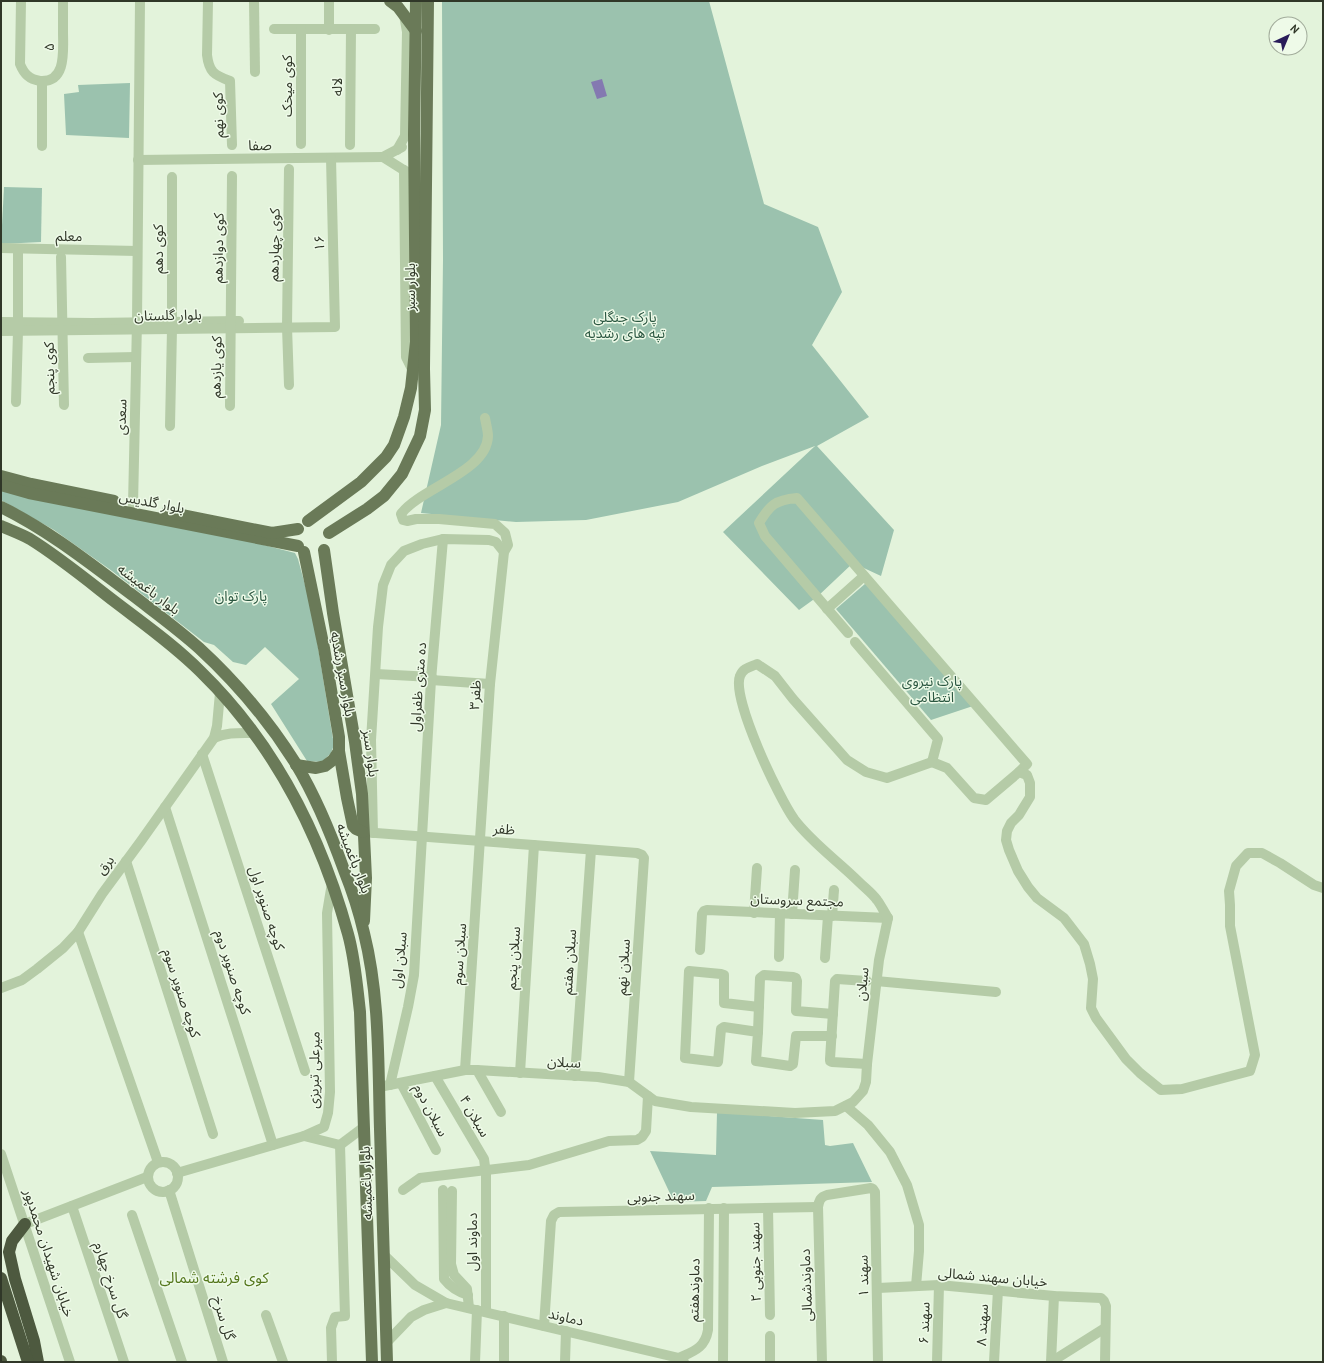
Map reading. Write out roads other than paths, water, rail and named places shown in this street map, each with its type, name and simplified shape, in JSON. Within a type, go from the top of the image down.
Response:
[{"type":"highway","points":[[25,1224],[12,1241],[9,1252],[15,1280],[34,1341],[38,1362]]},
{"type":"highway","points":[[1,1278],[28,1362]]},
{"type":"main road","points":[[390,1],[398,7],[416,31]]},
{"type":"main road","name":"بلوار سبز","points":[[308,522],[360,482],[386,457],[394,445],[404,416],[411,388],[416,342],[414,134],[416,1]]},
{"type":"main road","name":"بلوار سبز","points":[[329,534],[384,496],[402,474],[420,436],[425,410],[428,1]]},
{"type":"main road","name":"بلوار گلدیس","points":[[1,476],[301,549]]},
{"type":"main road","name":"بلوار گلدیس","points":[[1,485],[29,493],[272,533],[298,529]]},
{"type":"main road","name":"بلوار باغمیشه","points":[[1,507],[39,527],[71,549],[185,636],[225,673],[252,704],[296,765],[314,798],[336,846],[351,888],[364,932],[374,984],[384,1086],[383,1254],[387,1359]]},
{"type":"main road","points":[[308,522],[321,523],[329,534],[328,542],[324,550],[312,554],[301,549],[296,538],[300,526],[308,522]]},
{"type":"main road","name":"بلوار باغمیشه","points":[[1,526],[29,539],[48,552],[158,634],[201,672],[235,709],[263,745],[294,795],[315,839],[332,883],[348,935],[357,981],[360,1012],[372,1360]]},
{"type":"main road","name":"بلوار سبز رشدیه","points":[[301,549],[324,648],[339,736],[339,751],[353,826],[356,829],[368,832]]},
{"type":"main road","name":"بلوار سبز","points":[[324,550],[368,832],[364,932]]},
{"type":"main road","points":[[296,765],[316,768],[325,766],[333,760],[339,751]]},
{"type":"street","points":[[21,1],[20,64],[22,71],[27,77],[42,81],[42,146]]},
{"type":"street","name":"۵","points":[[42,81],[52,79],[56,76],[64,59],[63,1]]},
{"type":"street","name":"سعدی","points":[[132,509],[137,326],[140,1]]},
{"type":"street","name":"کوی نهم","points":[[208,1],[208,63],[210,68],[219,77],[230,81],[232,145]]},
{"type":"street","points":[[254,1],[255,72]]},
{"type":"street","points":[[329,1],[329,30]]},
{"type":"street","points":[[397,150],[405,136],[407,32],[404,15]]},
{"type":"street","points":[[274,29],[375,29]]},
{"type":"street","name":"کوی میخک","points":[[301,29],[301,144]]},
{"type":"street","name":"لاله","points":[[350,145],[351,29]]},
{"type":"street","points":[[383,157],[409,142],[414,134]]},
{"type":"street","points":[[383,157],[410,174],[415,180]]},
{"type":"street","name":"صفا","points":[[138,160],[383,157]]},
{"type":"street","name":"۱۶","points":[[331,158],[335,324]]},
{"type":"street","name":"کوی چهاردهم","points":[[289,169],[287,324],[289,385]]},
{"type":"street","points":[[404,170],[406,357],[413,371]]},
{"type":"street","name":"کوی دوازدهم","points":[[231,325],[232,176]]},
{"type":"street","name":"کوی دهم","points":[[172,177],[172,325]]},
{"type":"street","name":"معلم","points":[[1,248],[137,251]]},
{"type":"street","points":[[16,402],[18,249]]},
{"type":"street","name":"کوی پنجم","points":[[61,257],[64,405]]},
{"type":"street","name":"بلوار گلستان","points":[[1,322],[18,326],[335,324]]},
{"type":"street","points":[[170,426],[172,325]]},
{"type":"street","name":"کوی یازدهم","points":[[230,406],[231,325]]},
{"type":"street","name":"بلوار گلستان","points":[[1,331],[18,326]]},
{"type":"street","points":[[88,358],[136,357]]},
{"type":"street","name":"ظفر۳","points":[[480,841],[490,684],[504,552],[508,545],[506,533],[495,524],[439,519],[416,519],[407,521],[403,520],[401,514],[422,496],[463,471],[484,452],[488,437],[484,418]]},
{"type":"street","points":[[848,633],[765,536],[758,523],[765,512],[775,503],[784,499],[797,498],[1027,764],[986,800],[974,798],[947,768],[932,762],[887,778],[866,772],[847,760],[793,699],[775,676],[757,664],[745,668],[740,676],[738,688],[748,720],[763,762],[794,818],[811,839],[876,899],[888,918]]},
{"type":"street","points":[[368,832],[371,740],[378,626],[382,585],[391,565],[404,551],[422,544],[443,539],[489,540],[496,542],[504,552]]},
{"type":"street","name":"ده متری ظفراول","points":[[423,836],[432,679],[443,539]]},
{"type":"street","points":[[827,609],[864,576]]},
{"type":"street","points":[[855,642],[938,739],[932,762]]},
{"type":"street","points":[[376,674],[490,684]]},
{"type":"street","points":[[214,738],[217,726],[220,692]]},
{"type":"street","points":[[214,738],[223,734],[236,732],[254,733]]},
{"type":"street","name":"برق","points":[[1,988],[22,980],[37,970],[63,948],[78,932],[102,894],[214,738]]},
{"type":"street","points":[[355,742],[362,747],[365,747],[368,746],[371,740]]},
{"type":"street","name":"کوچه صنوبر اول","points":[[202,754],[305,1071]]},
{"type":"street","points":[[1019,772],[1028,775],[1030,783],[1030,797],[1019,815],[1011,822],[1007,831],[1006,840],[1018,871],[1037,898],[1064,918],[1084,944],[1093,979],[1091,1008],[1126,1059],[1140,1074],[1161,1090],[1182,1089],[1250,1071],[1255,1055],[1230,926],[1229,891],[1236,866],[1248,853],[1262,853],[1280,862],[1314,885],[1323,888]]},
{"type":"street","name":"کوچه صنوبر دوم","points":[[165,807],[273,1145]]},
{"type":"street","name":"ظفر","points":[[368,832],[637,853],[642,855]]},
{"type":"street","name":"سبلان اول","points":[[384,1086],[408,1007],[414,975],[423,836]]},
{"type":"street","name":"سبلان سوم","points":[[465,1070],[480,841]]},
{"type":"street","name":"سبلان پنجم","points":[[520,1073],[534,845]]},
{"type":"street","name":"سبلان هفتم","points":[[575,1076],[591,850]]},
{"type":"street","name":"سبلان نهم","points":[[629,1082],[644,858],[642,855]]},
{"type":"street","name":"کوچه صنوبر سوم","points":[[126,861],[213,1134]]},
{"type":"street","points":[[754,913],[757,868]]},
{"type":"street","points":[[792,914],[795,870]]},
{"type":"street","name":"میرعلی تبریزی","points":[[177,1173],[304,1136],[324,1127],[328,1113],[330,1092],[327,914],[332,883]]},
{"type":"street","points":[[825,958],[834,890]]},
{"type":"street","name":"مجتمع سروستان","points":[[700,950],[702,914],[707,910],[888,918]]},
{"type":"street","points":[[779,957],[780,914]]},
{"type":"street","name":"سبلان","points":[[384,1086],[465,1070],[476,1070],[575,1076],[629,1082],[655,1101],[691,1107],[796,1113],[835,1111],[853,1102],[862,1091],[866,1082],[872,981],[879,960],[888,918]]},
{"type":"street","points":[[78,932],[158,1162]]},
{"type":"street","points":[[758,1032],[722,1028],[718,1062],[685,1058],[689,971],[724,975],[724,1003],[759,1007]]},
{"type":"street","points":[[832,1036],[796,1036],[793,1064],[790,1066],[756,1061],[760,978],[762,976],[796,978],[796,1011],[833,1014]]},
{"type":"street","points":[[867,1064],[830,1061],[836,980],[872,981],[996,992]]},
{"type":"street","points":[[476,1070],[501,1112]]},
{"type":"street","name":"سبلان ۴","points":[[435,1076],[484,1159],[485,1171]]},
{"type":"street","name":"سبلان دوم","points":[[401,1083],[436,1150]]},
{"type":"street","points":[[403,1190],[420,1178],[529,1165],[609,1142],[637,1140],[642,1137],[646,1131],[648,1096]]},
{"type":"street","points":[[846,1106],[868,1125],[890,1152],[907,1185],[919,1225],[919,1251],[916,1286]]},
{"type":"street","points":[[340,1145],[364,1127]]},
{"type":"street","points":[[304,1136],[340,1145]]},
{"type":"street","points":[[332,1362],[332,1328],[335,1317],[345,1316],[340,1145]]},
{"type":"street","name":"خیابان شهیدان محمدپور","points":[[1,1154],[70,1362]]},
{"type":"street","points":[[158,1162],[168,1162],[177,1173],[176,1183],[169,1190],[159,1191],[155,1189],[151,1186],[148,1177],[150,1168],[158,1162]]},
{"type":"street","name":"دماوند اول","points":[[477,1310],[485,1171]]},
{"type":"street","points":[[25,1224],[148,1177]]},
{"type":"street","name":"سهند ۱","points":[[818,1207],[822,1197],[871,1188],[875,1192],[878,1288],[878,1362]]},
{"type":"street","name":"گل سرخ","points":[[169,1190],[223,1362]]},
{"type":"street","points":[[448,1191],[444,1279],[450,1286],[459,1292],[468,1295],[477,1310],[475,1362]]},
{"type":"street","name":"گل سرخ چهارم","points":[[72,1206],[124,1362]]},
{"type":"street","name":"سهند جنوبی","points":[[544,1326],[551,1221],[554,1215],[560,1212],[818,1207]]},
{"type":"street","name":"دماوندشمالی","points":[[818,1207],[822,1362]]},
{"type":"street","name":"دماوندهفتم","points":[[681,1360],[703,1344],[708,1330],[710,1208]]},
{"type":"street","points":[[723,1362],[724,1208]]},
{"type":"street","name":"سهند جنوبی ۲","points":[[768,1208],[770,1315]]},
{"type":"street","points":[[132,1215],[182,1362]]},
{"type":"street","points":[[383,1254],[416,1286],[446,1303]]},
{"type":"street","name":"خیابان سهند شمالی","points":[[878,1288],[939,1285],[1054,1296],[1101,1298],[1106,1306],[1105,1328]]},
{"type":"street","name":"سهند ۶","points":[[937,1362],[939,1285]]},
{"type":"street","name":"سهند ۸","points":[[994,1362],[998,1290]]},
{"type":"street","points":[[1051,1362],[1054,1296]]},
{"type":"street","points":[[387,1342],[411,1317],[424,1310],[446,1303]]},
{"type":"street","name":"دماوند","points":[[446,1303],[681,1360]]},
{"type":"street","points":[[266,1315],[283,1362]]},
{"type":"street","points":[[504,1316],[504,1362]]},
{"type":"street","points":[[1051,1362],[1105,1328]]},
{"type":"street","points":[[1105,1328],[1105,1362]]},
{"type":"street","points":[[565,1362],[566,1331]]},
{"type":"street","points":[[770,1336],[770,1362]]},
{"type":"street","points":[[372,1360],[387,1359]]},
{"type":"district","name":"کوی فرشته شمالی","points":[[214,1277]]},
{"type":"park label","name":"پارک جنگلی تپه های رشدیه","points":[[625,326]]},
{"type":"park label","name":"پارک توان","points":[[241,596]]},
{"type":"park label","name":"پارک نیروی انتظامی","points":[[932,690]]}]
